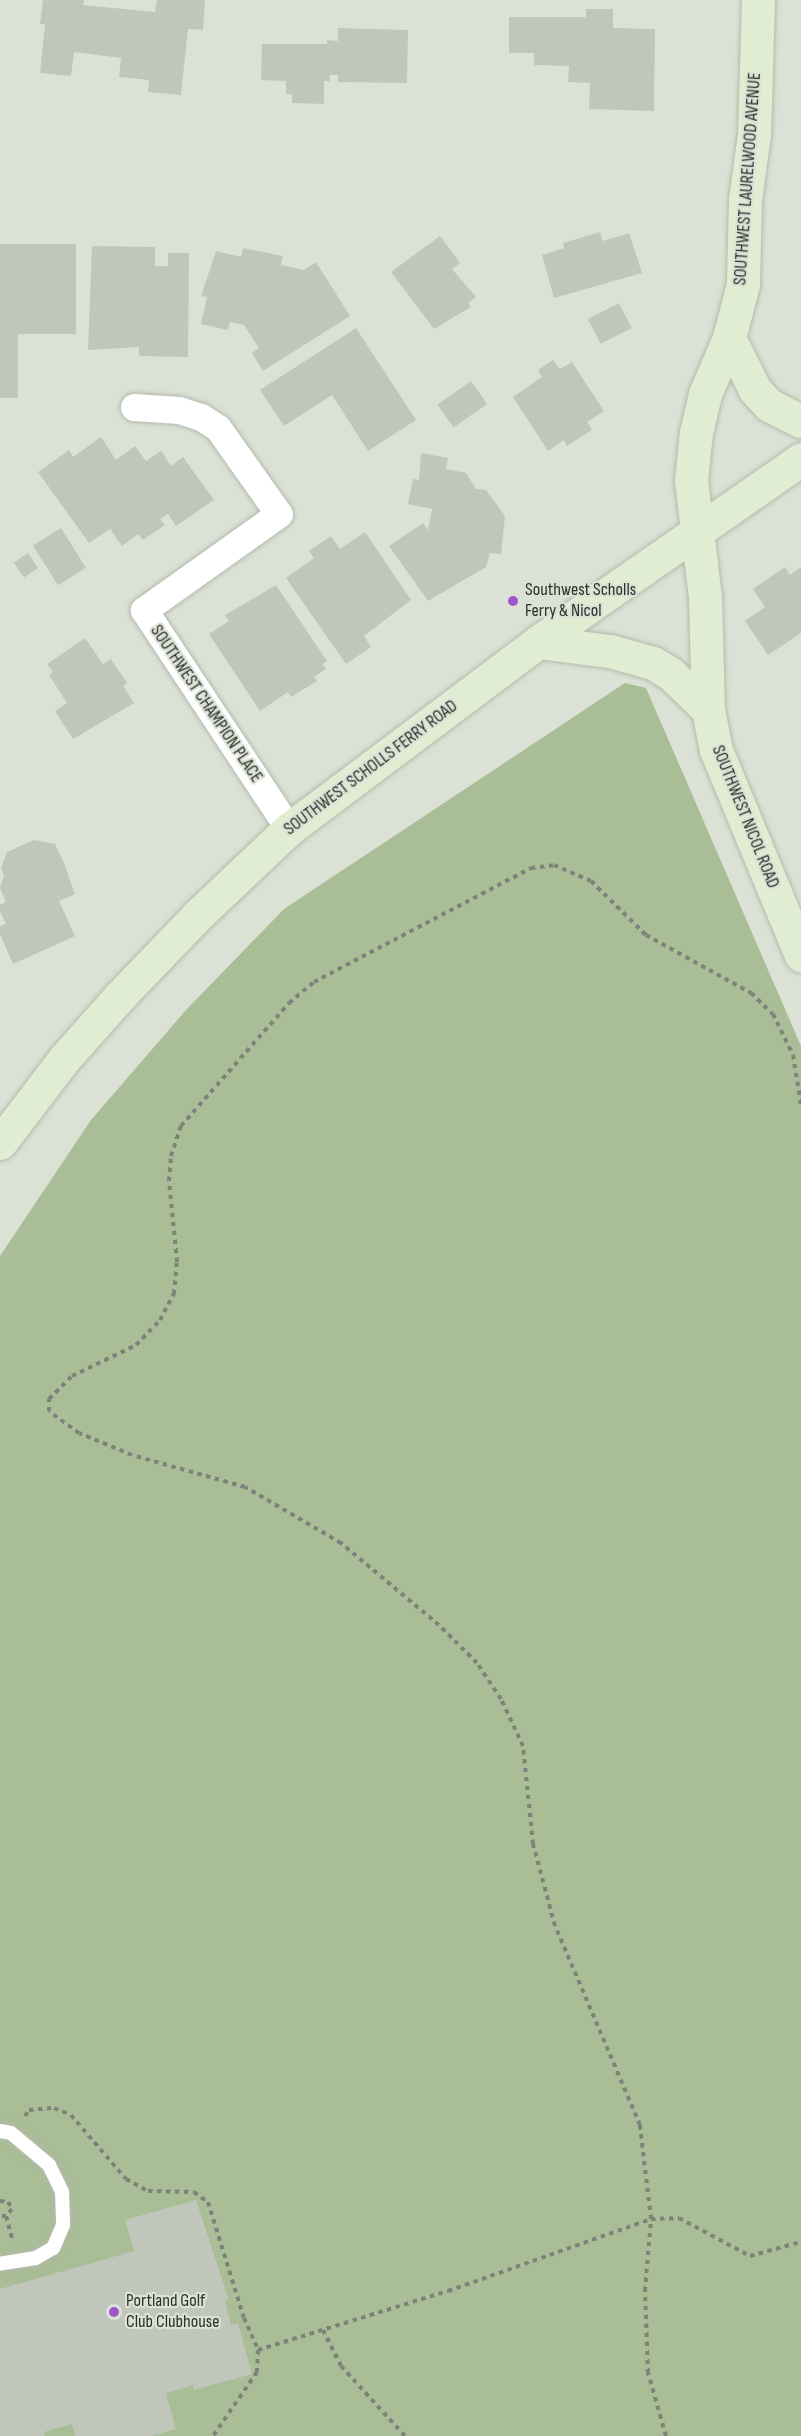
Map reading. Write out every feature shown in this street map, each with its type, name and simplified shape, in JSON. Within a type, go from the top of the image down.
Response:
[{"type":"main road","name":"SOUTHWEST LAURELWOOD AVENUE","points":[[698,531],[691,480],[696,432],[705,394],[729,338],[743,284],[745,200],[754,134],[758,0]]},
{"type":"main road","points":[[729,338],[755,390],[769,405],[801,421]]},
{"type":"main road","name":"SOUTHWEST SCHOLLS FERRY ROAD","points":[[4,1130],[121,995],[198,915],[289,829],[538,642],[801,459]]},
{"type":"main road","name":"SOUTHWEST NICOL ROAD","points":[[698,531],[708,710],[716,750],[801,955]]},
{"type":"main road","points":[[538,642],[610,651],[653,663],[671,674],[708,710]]},
{"type":"street","name":"SOUTHWEST CHAMPION PLACE","points":[[134,407],[179,410],[218,428],[279,514],[144,610],[289,829]]},
{"type":"lane","points":[[0,2264],[36,2258],[53,2248],[63,2225],[62,2192],[49,2165],[6,2132]]},
{"type":"path","points":[[666,2436],[648,2373],[645,2290],[651,2219],[640,2125],[555,1926],[540,1876],[523,1746],[477,1663],[439,1625],[341,1543],[245,1487],[132,1455],[78,1433],[50,1411],[49,1399],[72,1376],[136,1345],[160,1320],[174,1294],[177,1262],[169,1181],[171,1156],[181,1126],[289,1003],[314,982],[531,868],[554,865],[591,881],[646,935],[751,993],[773,1014],[793,1055],[801,1105]]},
{"type":"path","points":[[6,2132],[29,2110],[54,2108],[71,2115],[126,2180],[148,2191],[194,2192],[208,2202],[244,2318],[258,2350],[257,2372],[213,2436]]},
{"type":"path","points":[[0,2216],[6,2216],[12,2209],[1,2199]]},
{"type":"path","points":[[258,2350],[651,2219],[679,2218],[750,2256],[801,2242]]},
{"type":"path","points":[[323,2330],[341,2366],[405,2436]]},
{"type":"green space","points":[[625,683],[646,688],[801,1046],[801,2436],[0,2436],[0,1256],[91,1120],[186,1010],[284,909]]},
{"type":"building","points":[[43,0],[84,0],[83,5],[155,12],[157,0],[205,0],[203,30],[188,29],[181,95],[148,92],[149,80],[119,77],[121,58],[74,52],[71,76],[40,73],[45,24],[40,24]]},
{"type":"building","points":[[586,9],[613,9],[613,28],[655,29],[654,111],[589,109],[590,83],[568,82],[569,66],[534,65],[534,53],[509,53],[509,17],[586,17]]},
{"type":"building","points":[[338,28],[408,30],[407,83],[338,82],[338,75],[330,75],[330,81],[324,81],[324,104],[292,103],[292,94],[286,94],[286,81],[261,80],[262,44],[327,44],[327,40],[338,41]]},
{"type":"building","points":[[600,232],[603,241],[629,233],[642,273],[554,298],[542,255],[564,248],[563,243]]},
{"type":"building","points":[[440,236],[460,263],[452,269],[476,297],[468,303],[471,307],[434,329],[391,272]]},
{"type":"building","points":[[0,244],[76,244],[76,334],[18,334],[18,398],[0,398]]},
{"type":"building","points":[[92,246],[155,247],[155,266],[168,266],[168,253],[189,253],[188,357],[139,356],[139,347],[88,350]]},
{"type":"building","points":[[243,248],[283,256],[281,265],[304,270],[316,262],[350,316],[263,371],[252,353],[259,348],[244,325],[230,322],[228,330],[201,324],[207,297],[201,296],[216,251],[241,257]]},
{"type":"building","points":[[619,303],[632,328],[601,344],[588,319]]},
{"type":"building","points":[[356,328],[416,420],[368,451],[332,395],[284,426],[260,390]]},
{"type":"building","points":[[553,360],[560,369],[572,362],[604,411],[587,422],[592,430],[567,446],[564,440],[548,451],[513,397],[542,377],[538,370]]},
{"type":"building","points":[[471,381],[487,404],[453,427],[437,405]]},
{"type":"building","points":[[101,437],[116,460],[135,446],[146,461],[161,451],[171,466],[183,457],[214,500],[176,526],[168,514],[160,519],[165,525],[143,540],[138,534],[122,546],[110,529],[89,543],[38,472],[69,450],[73,457]]},
{"type":"building","points":[[421,453],[448,458],[446,469],[466,473],[476,489],[486,490],[505,516],[501,554],[490,553],[486,567],[428,601],[389,546],[423,523],[428,530],[432,509],[408,504],[413,479],[419,480]]},
{"type":"building","points":[[61,528],[86,568],[58,585],[33,545]]},
{"type":"building","points":[[365,532],[411,600],[364,636],[371,647],[346,664],[286,578],[314,558],[309,551],[331,536],[340,549]]},
{"type":"building","points":[[28,553],[38,568],[24,577],[14,563]]},
{"type":"building","points":[[785,567],[790,575],[801,567],[801,633],[768,655],[745,621],[765,607],[753,589]]},
{"type":"building","points":[[276,585],[327,661],[322,664],[326,669],[314,677],[317,681],[291,697],[288,692],[260,711],[209,634],[229,621],[225,615]]},
{"type":"building","points":[[85,638],[103,664],[111,659],[127,683],[123,686],[134,703],[73,739],[55,711],[67,703],[49,675],[53,672],[47,664]]},
{"type":"building","points":[[34,840],[55,844],[64,863],[75,894],[59,901],[75,936],[13,964],[0,934],[0,926],[6,924],[0,911],[0,905],[6,902],[0,888],[4,875],[1,868],[7,852]]},
{"type":"building","name":"Portland Golf Club Clubhouse","points":[[196,2200],[229,2300],[225,2301],[231,2325],[238,2323],[252,2374],[194,2390],[193,2385],[166,2393],[176,2429],[151,2436],[75,2436],[72,2424],[44,2432],[45,2436],[0,2436],[0,2289],[134,2251],[125,2220]]},
{"type":"place","name":"Southwest Scholls Ferry & Nicol","points":[[513,601]]},
{"type":"place","name":"Portland Golf Club Clubhouse","points":[[114,2312]]}]
